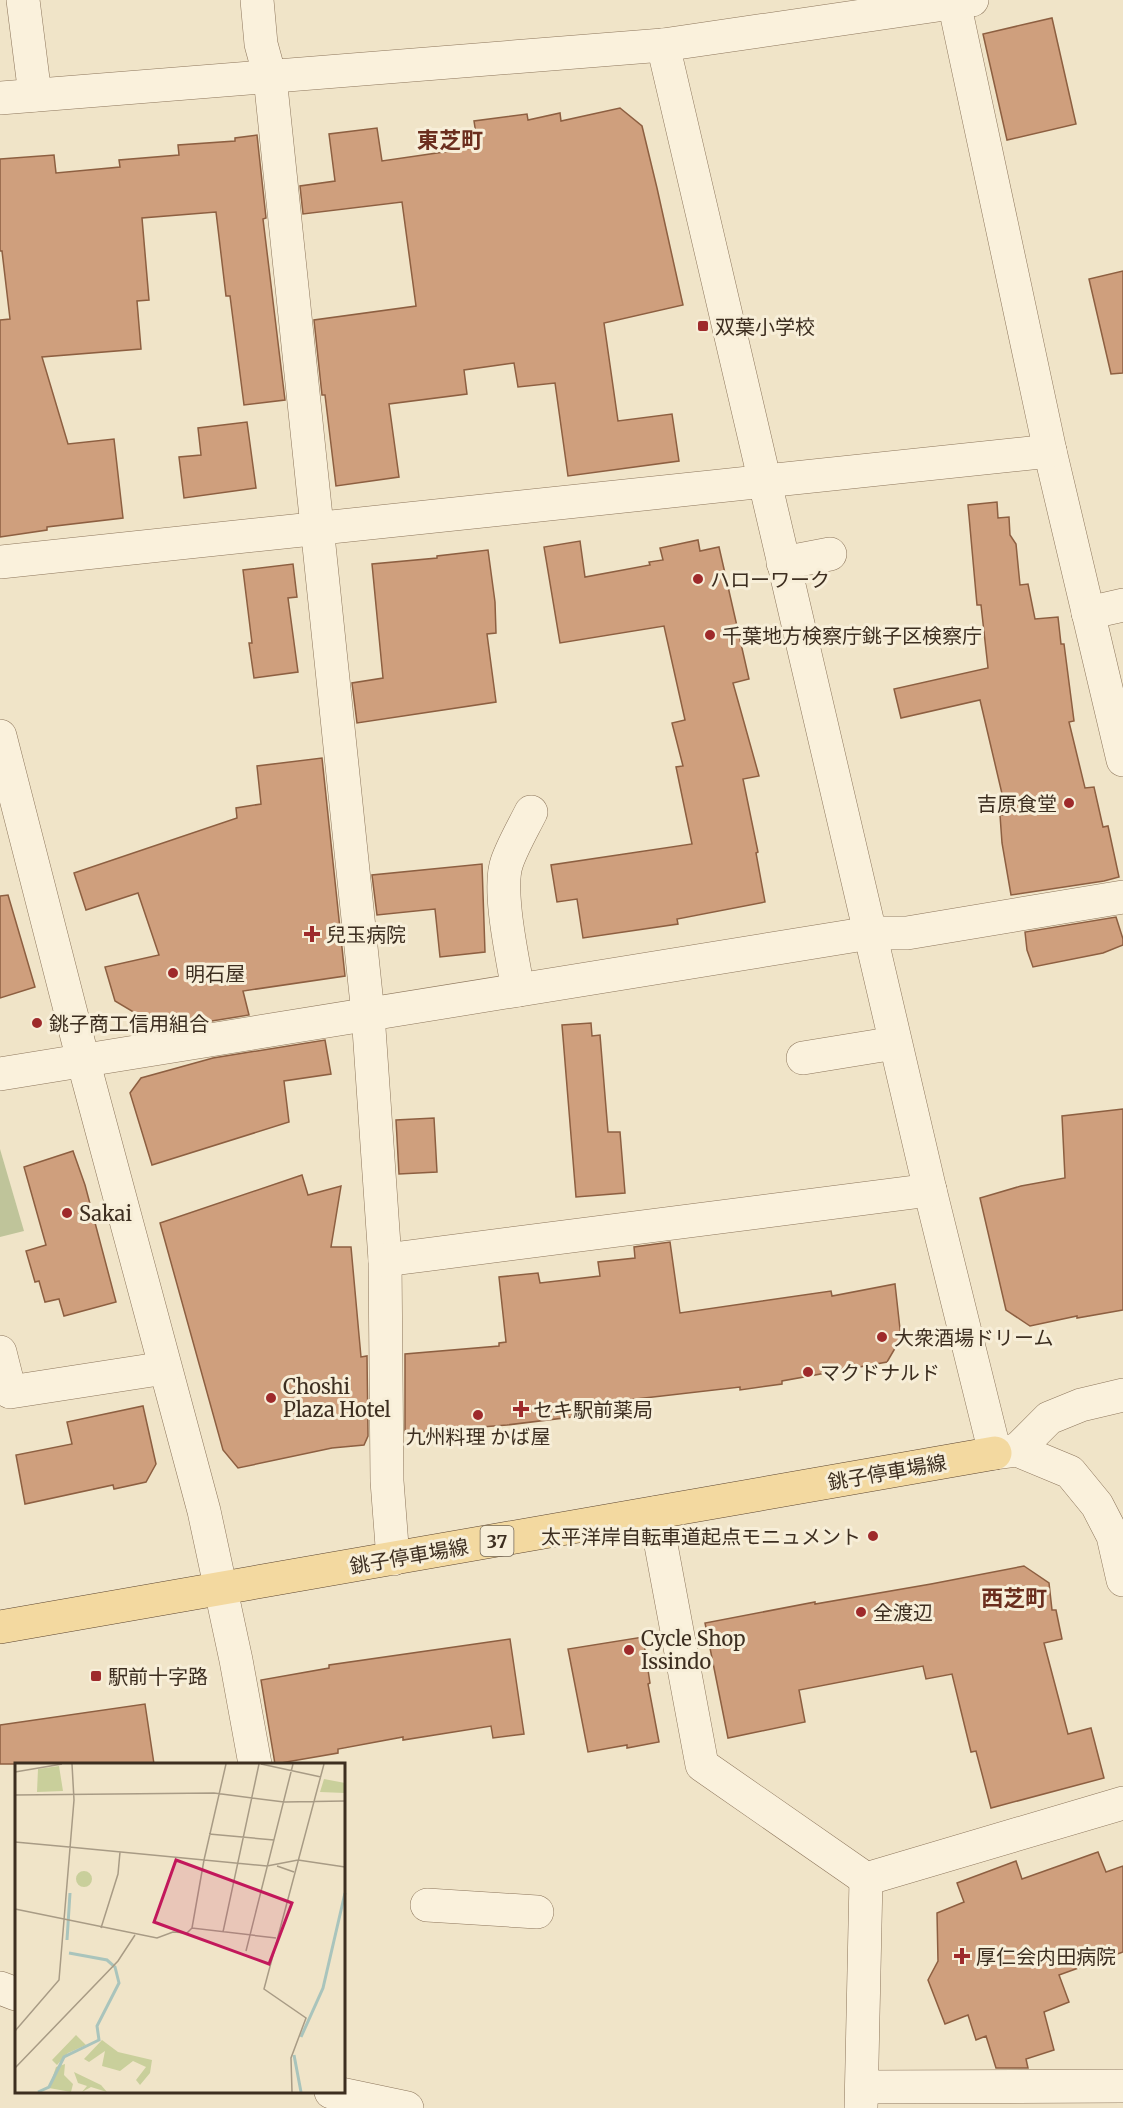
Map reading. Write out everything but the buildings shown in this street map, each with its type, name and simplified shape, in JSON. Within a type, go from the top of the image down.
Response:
[{"type":"main road","name":"銚子停車場線","points":[[0,1628],[1006,1452]]},
{"type":"street","points":[[23,0],[35,95]]},
{"type":"street","points":[[257,0],[261,44],[270,77],[368,1014],[385,1260],[387,1481],[393,1559]]},
{"type":"street","points":[[0,98],[663,45],[963,1],[1050,451],[1123,760]]},
{"type":"street","points":[[663,45],[930,1190],[1006,1452]]},
{"type":"street","points":[[0,562],[1050,451]]},
{"type":"street","points":[[783,563],[830,554]]},
{"type":"street","points":[[1088,614],[1123,605]]},
{"type":"street","points":[[0,736],[82,1060],[204,1511],[255,1763]]},
{"type":"street","points":[[518,990],[503,878],[506,862],[531,812]]},
{"type":"street","points":[[0,1074],[870,933],[907,933],[1123,897]]},
{"type":"street","points":[[803,1058],[895,1043]]},
{"type":"street","points":[[385,1260],[930,1190]]},
{"type":"street","points":[[0,1352],[10,1392],[165,1368]]},
{"type":"street","points":[[1006,1452],[1048,1418],[1081,1405],[1123,1395]]},
{"type":"street","points":[[1006,1452],[1070,1472],[1097,1505],[1113,1536],[1123,1580]]},
{"type":"street","points":[[655,1513],[702,1765],[866,1878]]},
{"type":"street","points":[[866,1878],[1123,1803]]},
{"type":"street","points":[[866,1878],[862,2097],[1123,2086]]},
{"type":"street","points":[[427,1905],[537,1912]]},
{"type":"street","points":[[0,1988],[15,1994]]},
{"type":"street","points":[[315,2093],[319,2108]]},
{"type":"street","points":[[340,2093],[407,2108]]},
{"type":"green space","points":[[0,1149],[24,1231],[0,1237]]},
{"type":"place","name":"双葉小学校","points":[[703,326]]},
{"type":"place","name":"ハローワーク","points":[[698,579]]},
{"type":"place","name":"千葉地方検察庁銚子区検察庁","points":[[710,635]]},
{"type":"place","name":"吉原食堂","points":[[1069,803]]},
{"type":"place","name":"兒玉病院","points":[[312,934]]},
{"type":"place","name":"明石屋","points":[[173,973]]},
{"type":"place","name":"銚子商工信用組合","points":[[37,1023]]},
{"type":"place","name":"Sakai","points":[[67,1213]]},
{"type":"place","name":"大衆酒場ドリーム","points":[[882,1337]]},
{"type":"place","name":"マクドナルド","points":[[808,1372]]},
{"type":"place","name":"Choshi Plaza Hotel","points":[[271,1398]]},
{"type":"place","name":"セキ駅前薬局","points":[[521,1409]]},
{"type":"place","name":"九州料理 かば屋","points":[[478,1415]]},
{"type":"place","name":"太平洋岸自転車道起点モニュメント","points":[[873,1536]]},
{"type":"place","name":"全渡辺","points":[[861,1612]]},
{"type":"place","name":"Cycle Shop Issindo","points":[[629,1650]]},
{"type":"place","name":"駅前十字路","points":[[96,1676]]},
{"type":"place","name":"厚仁会内田病院","points":[[962,1956]]},
{"type":"district","name":"東芝町","points":[[450,140]]},
{"type":"district","name":"西芝町","points":[[1014,1598]]}]
